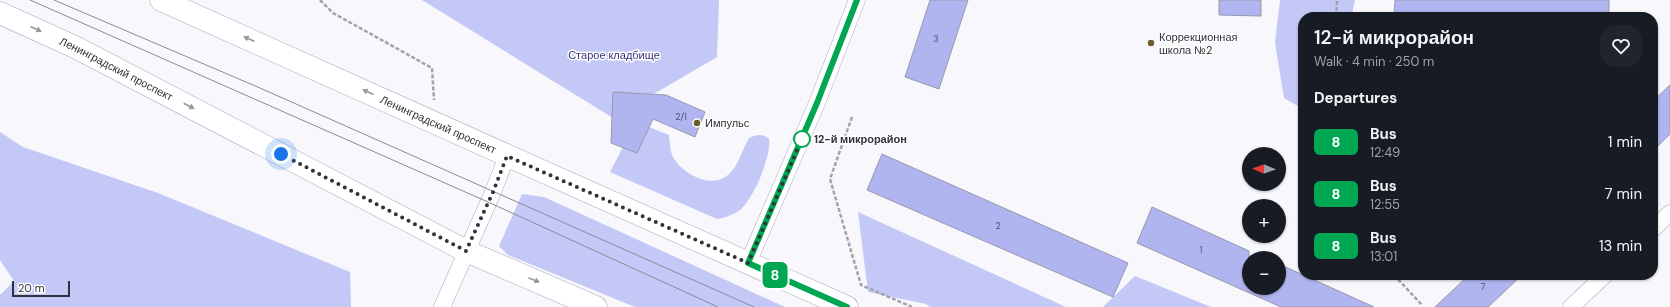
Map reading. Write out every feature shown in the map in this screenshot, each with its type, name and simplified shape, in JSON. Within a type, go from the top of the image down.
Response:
[{"type":"main road","name":"Ленинградский проспект","points":[[161,0],[847,307]]},
{"type":"main road","name":"Ленинградский проспект","points":[[0,13],[75,47],[466,251],[596,307]]},
{"type":"street","points":[[748,263],[814,110],[857,0]]},
{"type":"street","points":[[442,307],[493,192],[507,156]]},
{"type":"street","points":[[1658,224],[1670,213]]},
{"type":"street","points":[[1571,307],[1600,280]]},
{"type":"path","points":[[320,0],[333,13],[432,68],[435,122]]},
{"type":"path","points":[[1336,12],[1337,0]]},
{"type":"path","points":[[852,117],[830,179],[861,285],[912,307]]},
{"type":"path","points":[[1399,280],[1422,305]]},
{"type":"green space","name":"Старое кладбище","points":[[422,0],[719,0],[717,57],[613,118]]},
{"type":"green space","points":[[1280,0],[1355,0],[1352,12],[1298,12],[1298,106],[1284,98],[1275,43]]},
{"type":"green space","points":[[636,122],[669,135],[670,148],[674,159],[691,175],[706,180],[714,181],[728,175],[738,162],[749,138],[759,135],[769,139],[768,155],[765,166],[756,187],[745,205],[740,210],[726,217],[717,219],[610,172]]},
{"type":"green space","points":[[0,132],[23,147],[158,193],[350,272],[351,307],[0,307],[0,295],[14,281],[0,260]]},
{"type":"green space","points":[[522,194],[544,197],[785,307],[635,307],[508,255],[499,246]]},
{"type":"green space","points":[[858,212],[1066,307],[930,307],[926,304],[868,292]]},
{"type":"green space","points":[[1135,276],[1211,307],[1103,307]]},
{"type":"building","points":[[930,0],[968,0],[939,89],[905,77]]},
{"type":"building","points":[[1219,0],[1261,0],[1261,16],[1219,15]]},
{"type":"building","points":[[1395,0],[1609,0],[1609,12],[1394,12]]},
{"type":"building","points":[[1670,85],[1670,134],[1658,146],[1658,96]]},
{"type":"building","points":[[613,92],[666,95],[705,112],[695,137],[653,119],[637,153],[611,143]]},
{"type":"building","points":[[882,154],[1128,263],[1113,297],[867,190]]},
{"type":"building","points":[[1152,207],[1249,251],[1242,251],[1242,290],[1137,243]]},
{"type":"building","points":[[1286,267],[1298,273],[1298,280],[1314,280],[1374,307],[1281,307],[1254,295],[1286,295]]},
{"type":"building","points":[[1464,280],[1517,280],[1488,307],[1435,307]]},
{"type":"tram line","points":[[30,0],[488,202],[718,307]]},
{"type":"tram line","points":[[54,0],[260,88],[754,307]]},
{"type":"bus line","name":"8","points":[[847,307],[748,263],[805,132],[857,0]]},
{"type":"place","name":"Коррекционная школа №2","points":[[1151,43]]},
{"type":"place","name":"Импульс","points":[[697,123]]},
{"type":"place","name":"12-й микрорайон","points":[[802,139]]},
{"type":"route","points":[[281,154],[466,251],[493,192],[507,156],[748,263],[805,132],[802,139]]}]
